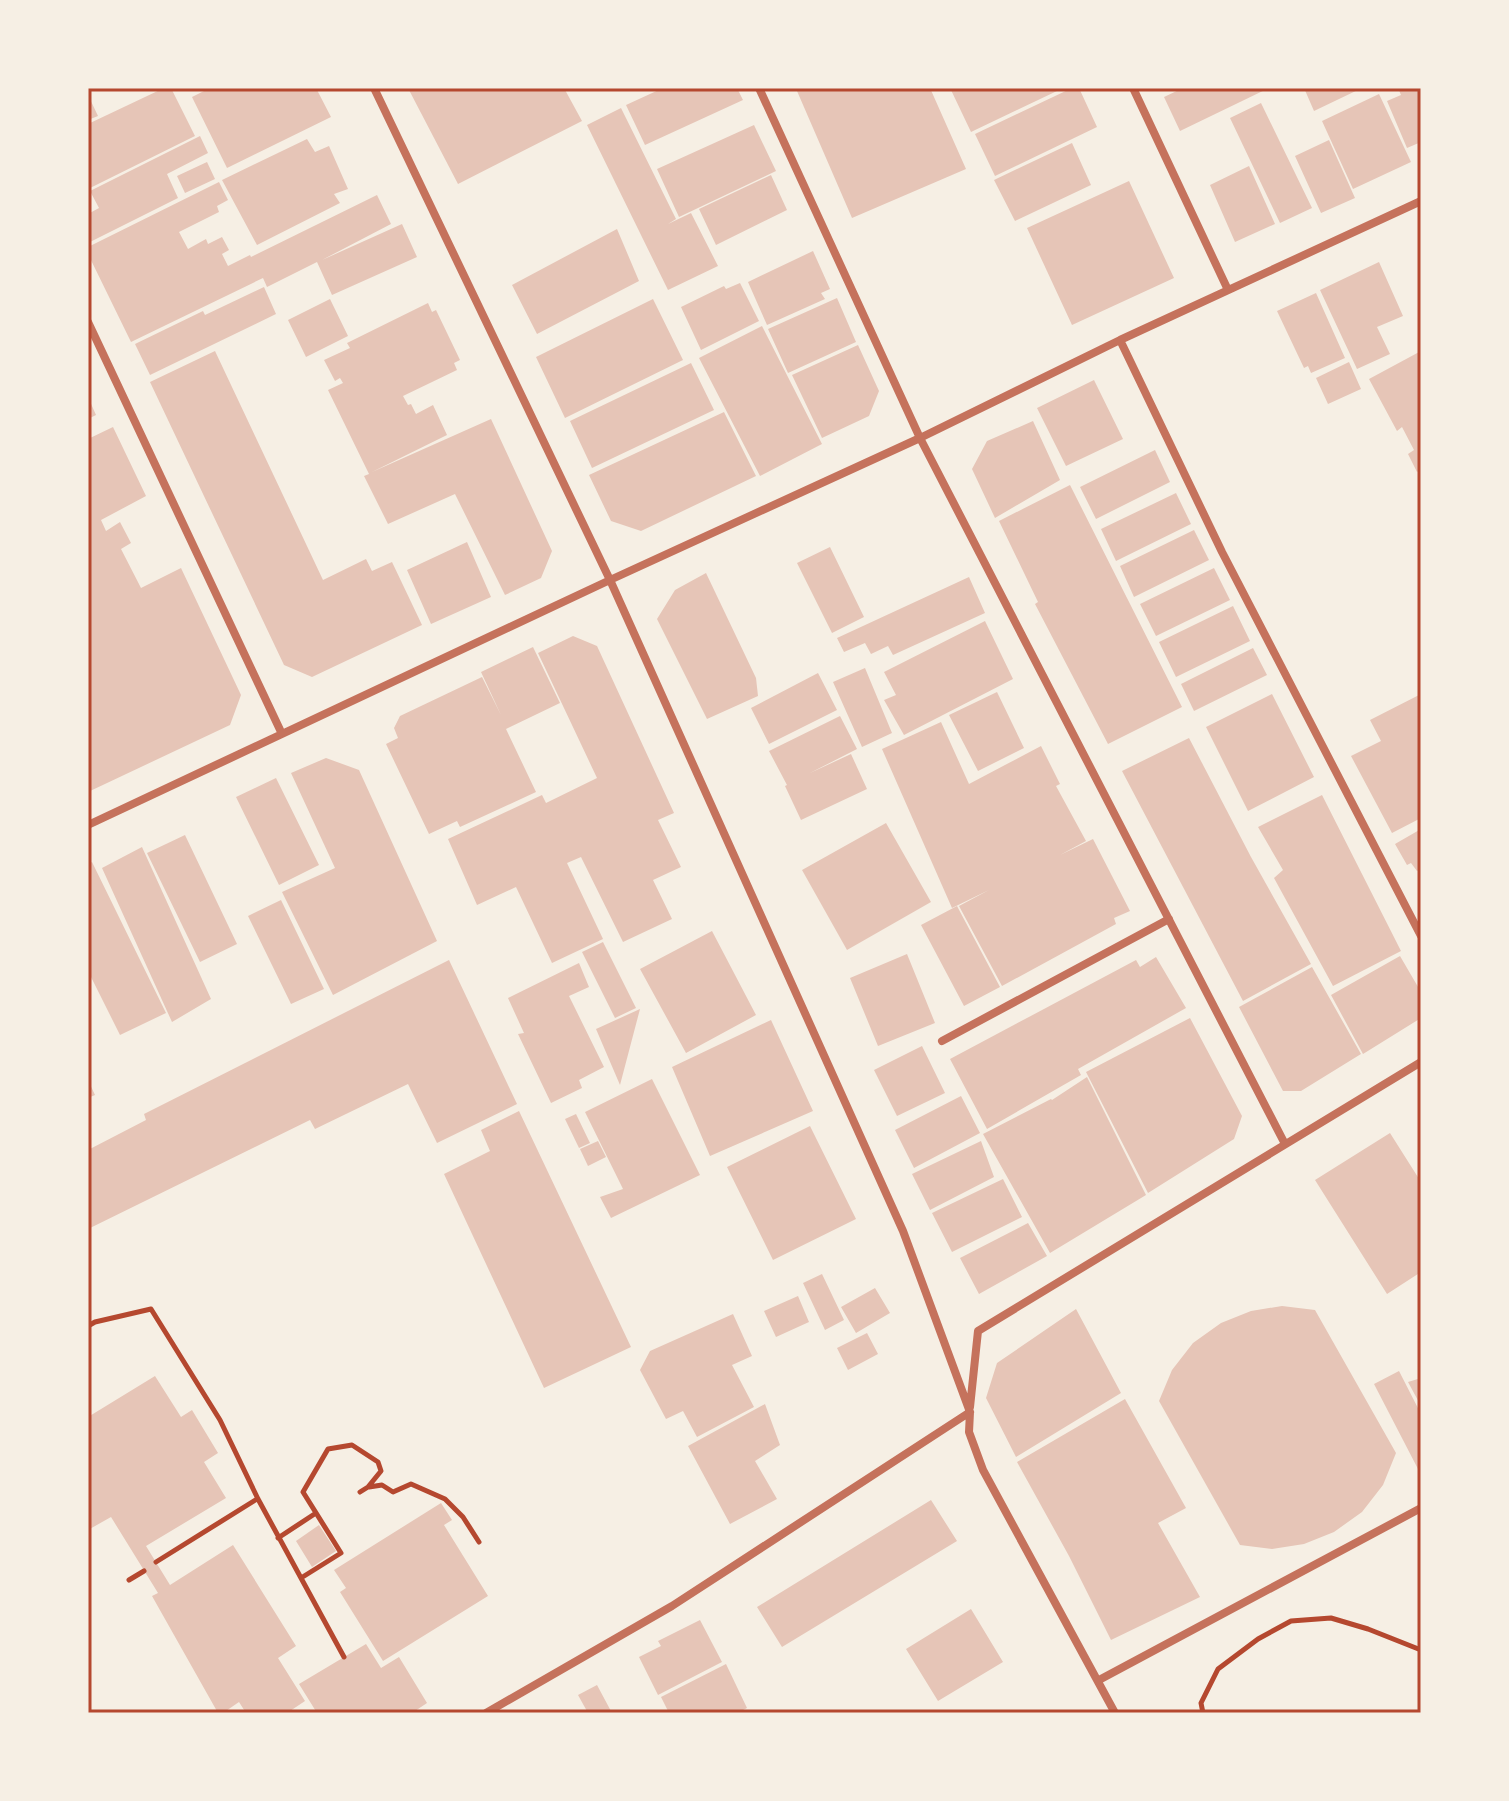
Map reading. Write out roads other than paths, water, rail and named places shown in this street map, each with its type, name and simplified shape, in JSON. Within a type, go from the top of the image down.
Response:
[{"type":"street","points":[[374,88],[610,580],[903,1231],[970,1412]]},
{"type":"street","points":[[759,88],[920,438],[1285,1144]]},
{"type":"street","points":[[1133,88],[1228,290]]},
{"type":"street","points":[[88,825],[1421,201]]},
{"type":"street","points":[[88,322],[282,734]]},
{"type":"street","points":[[1120,340],[1222,552],[1421,936]]},
{"type":"street","points":[[942,1041],[1169,919]]},
{"type":"street","points":[[1115,1713],[983,1470],[969,1432],[978,1331],[1421,1062]]},
{"type":"street","points":[[486,1713],[672,1606],[970,1412]]},
{"type":"street","points":[[1099,1680],[1421,1508]]}]
